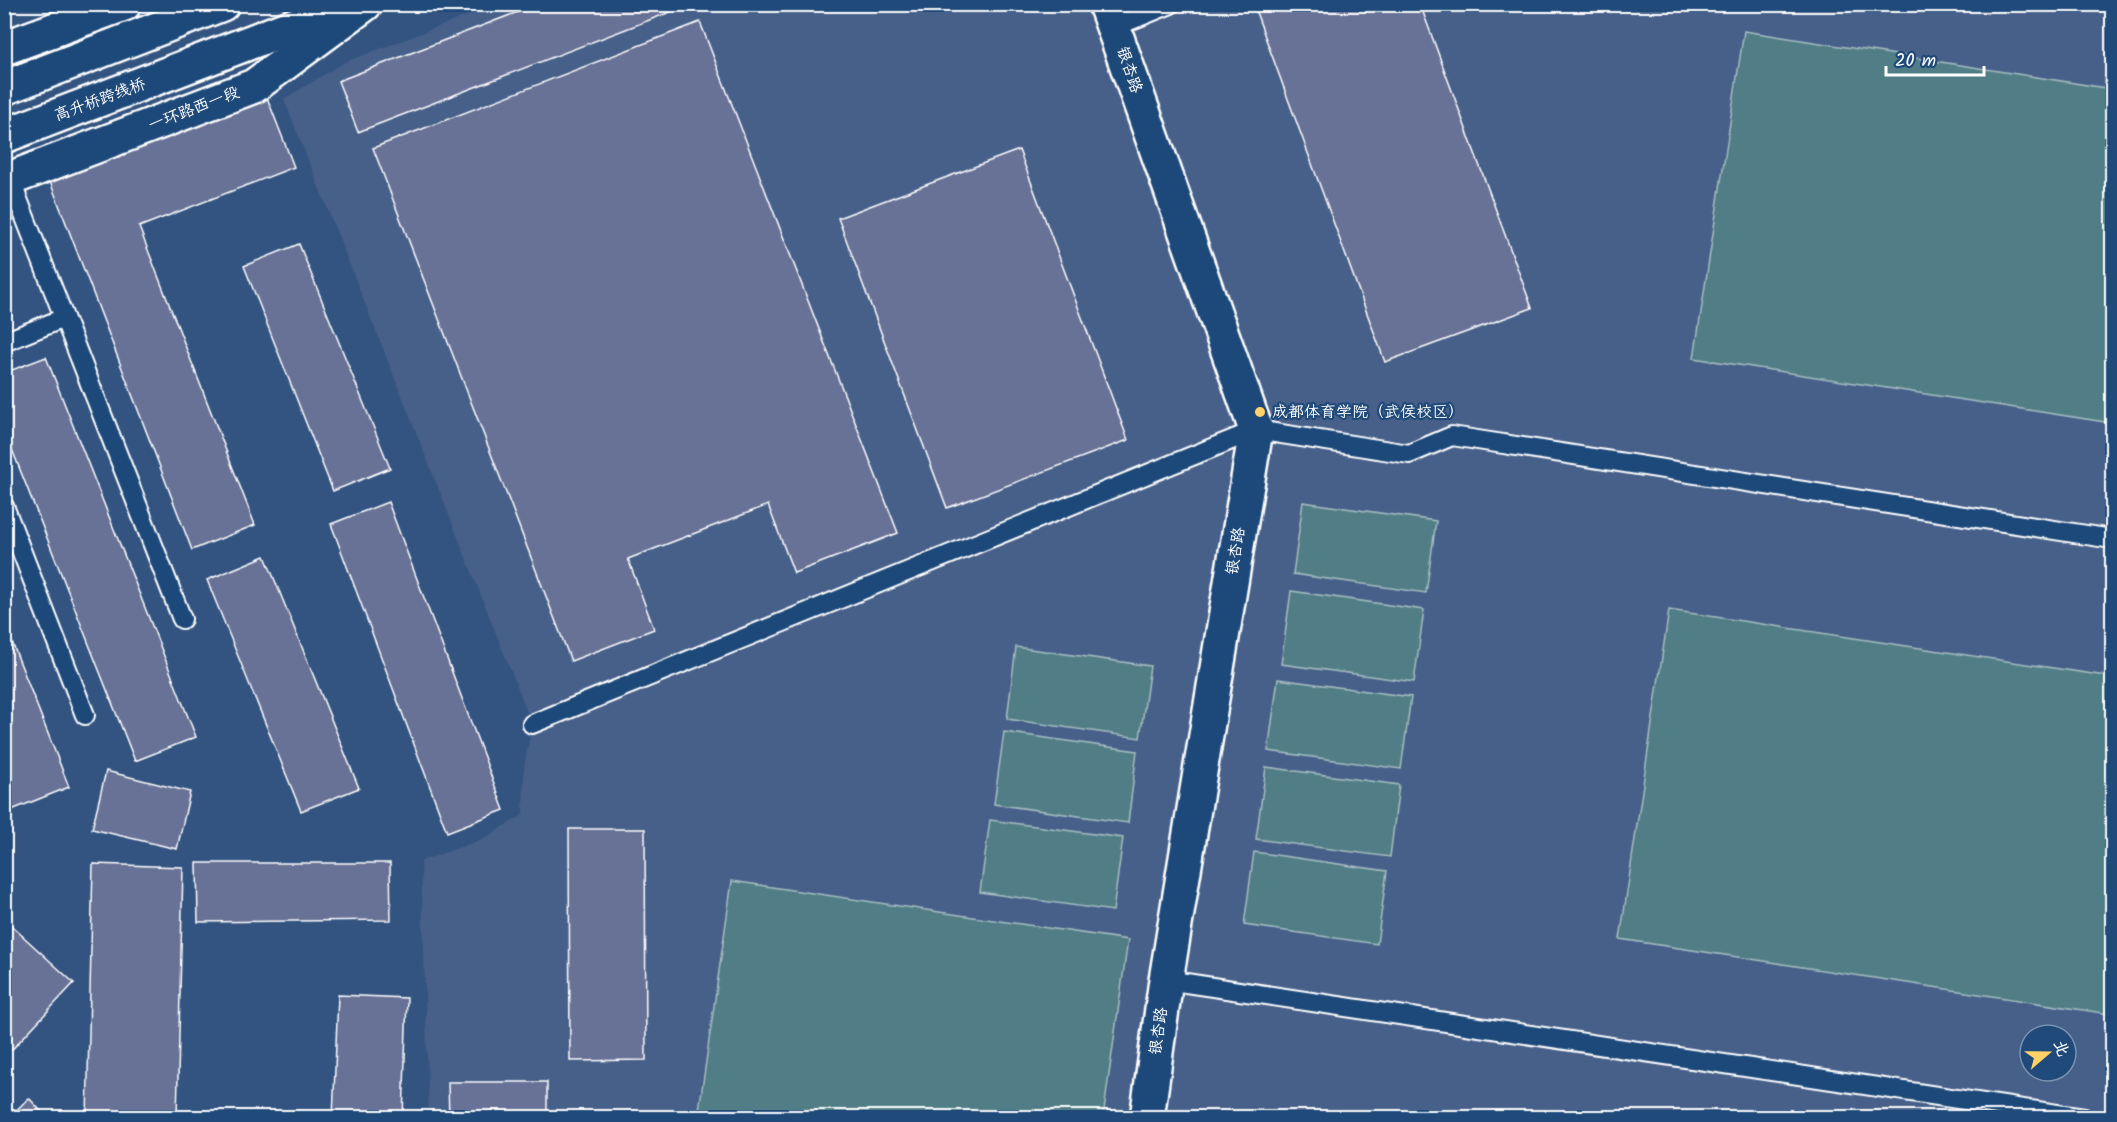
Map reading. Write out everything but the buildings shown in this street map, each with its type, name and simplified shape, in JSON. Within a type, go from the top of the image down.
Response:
[{"type":"main road","points":[[4,48],[124,4]]},
{"type":"main road","points":[[4,88],[222,4]]},
{"type":"main road","name":"高升桥跨线桥","points":[[4,136],[196,65],[350,4]]},
{"type":"main road","name":"一环路西一段","points":[[8,180],[254,86],[365,4]]},
{"type":"main road","name":"银杏路","points":[[1109,16],[1256,430],[1166,980],[1147,1118]]},
{"type":"lane","points":[[1109,16],[1172,4]]},
{"type":"lane","points":[[8,180],[182,619]]},
{"type":"lane","points":[[4,342],[64,318]]},
{"type":"lane","points":[[532,724],[1256,430],[1409,454],[1452,436],[2112,539]]},
{"type":"lane","points":[[4,506],[85,715]]},
{"type":"lane","points":[[1166,980],[2084,1118]]},
{"type":"shaded area","name":"成都体育学院（武侯校区）","points":[[496,5],[2112,5],[2112,1117],[429,1117],[421,861],[483,839],[523,815],[524,768],[532,724],[284,99],[345,62]]},
{"type":"green space","points":[[1744,31],[2112,89],[2112,423],[1694,358]]},
{"type":"green space","points":[[1303,502],[1436,521],[1426,593],[1293,574]]},
{"type":"green space","points":[[1291,591],[1424,610],[1414,682],[1281,664]]},
{"type":"green space","points":[[1669,610],[2112,677],[2112,988],[2109,1014],[1620,939]]},
{"type":"green space","points":[[1016,647],[1150,666],[1140,738],[1007,719]]},
{"type":"green space","points":[[1278,679],[1411,697],[1401,769],[1268,751]]},
{"type":"green space","points":[[1004,732],[1137,751],[1128,823],[994,804]]},
{"type":"green space","points":[[1266,767],[1399,785],[1390,857],[1256,839]]},
{"type":"green space","points":[[990,820],[1123,838],[1113,911],[980,892]]},
{"type":"green space","points":[[1254,852],[1387,871],[1377,944],[1244,925]]},
{"type":"green space","points":[[732,881],[1128,940],[1103,1117],[698,1117]]},
{"type":"place","name":"成都体育学院（武侯校区）","points":[[1260,412]]}]
